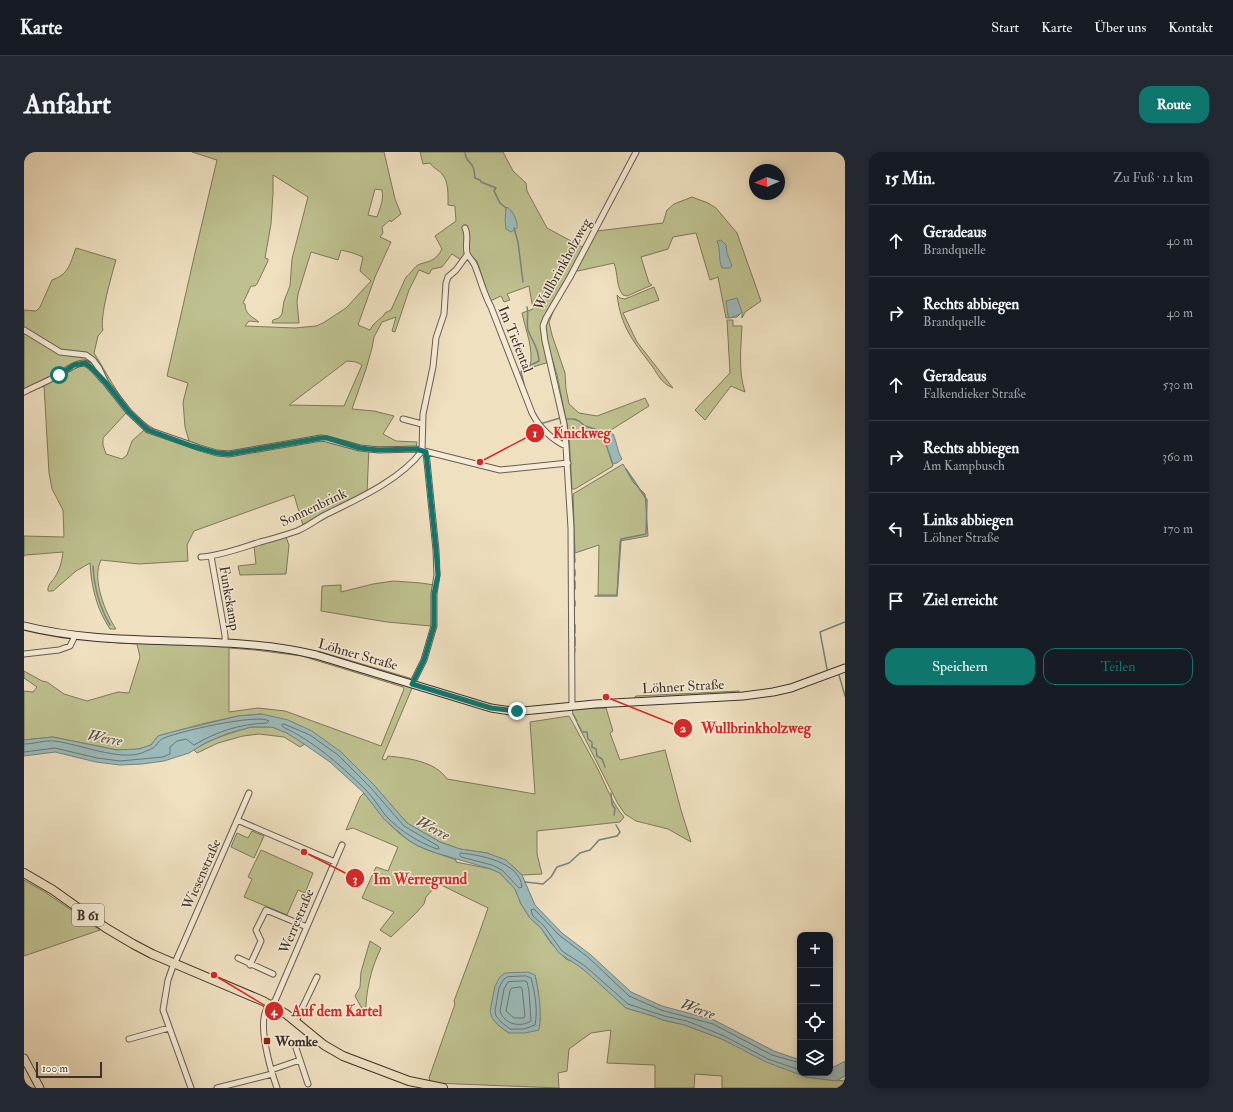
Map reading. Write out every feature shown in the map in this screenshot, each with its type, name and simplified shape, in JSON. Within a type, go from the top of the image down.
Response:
[{"type":"main road","name":"Löhner Straße","points":[[24,626],[75,636],[106,639],[225,643],[272,647],[304,652],[491,708],[522,711],[572,706],[761,694],[802,684],[845,668]]},
{"type":"main road","name":"B 61","points":[[24,873],[53,890],[123,939],[152,954],[270,1004],[296,1022],[324,1045],[344,1056],[409,1081],[443,1088]]},
{"type":"main road","points":[[24,1058],[27,1068],[40,1088]]},
{"type":"street","name":"Wullbrinkholzweg","points":[[572,706],[572,595],[568,463],[564,424],[543,326],[636,152]]},
{"type":"street","name":"Im Tiefental","points":[[465,228],[467,234],[467,255],[474,265],[483,292],[491,307],[535,421],[544,431],[566,446]]},
{"type":"street","points":[[412,684],[424,660],[434,626],[434,594],[438,575],[424,451],[422,424],[424,406],[433,367],[436,338],[444,314],[446,283],[448,277],[456,270],[467,255]]},
{"type":"street","points":[[24,330],[60,352],[86,355],[93,360],[99,368],[106,383]]},
{"type":"street","points":[[24,392],[59,375],[68,368],[85,363],[106,383],[129,412],[148,430],[217,453],[235,454],[327,438],[360,448],[385,450],[416,449],[500,470],[568,463]]},
{"type":"street","points":[[403,419],[422,424]]},
{"type":"street","name":"Sonnenbrink","points":[[201,557],[211,556],[298,530],[327,513],[370,492],[392,478],[424,451]]},
{"type":"street","name":"Funkekamp","points":[[211,556],[225,635],[225,643]]},
{"type":"street","points":[[24,654],[59,650],[70,646],[75,636]]},
{"type":"street","name":"Wiesenstraße","points":[[191,1088],[163,1010],[168,980],[174,963],[249,793]]},
{"type":"street","points":[[238,820],[335,862]]},
{"type":"street","name":"Werrestraße","points":[[270,1004],[275,1001],[342,845]]},
{"type":"street","points":[[250,964],[261,941],[256,930],[266,910],[307,927]]},
{"type":"street","points":[[238,958],[272,974]]},
{"type":"street","points":[[296,1022],[317,977]]},
{"type":"street","points":[[270,1004],[266,1011],[264,1022],[266,1052],[277,1088]]},
{"type":"street","points":[[129,1039],[169,1028]]},
{"type":"street","points":[[296,1048],[308,1084]]},
{"type":"street","points":[[217,1088],[271,1072],[300,1060]]},
{"type":"green space","points":[[192,152],[384,152],[395,199],[401,214],[391,222],[390,220],[382,227],[383,233],[380,237],[391,242],[375,277],[358,325],[370,330],[385,313],[391,310],[406,277],[414,268],[418,265],[433,260],[438,256],[442,249],[435,236],[456,221],[455,206],[448,205],[448,189],[444,177],[430,163],[423,164],[420,152],[503,152],[513,171],[526,183],[527,191],[547,228],[584,248],[543,318],[549,362],[530,368],[531,354],[529,340],[522,313],[533,309],[529,286],[507,294],[510,300],[504,302],[501,296],[490,301],[483,289],[486,288],[477,261],[469,253],[461,260],[452,254],[442,267],[432,269],[429,274],[419,270],[409,290],[395,332],[392,331],[396,317],[382,322],[374,337],[366,369],[352,409],[374,411],[394,416],[383,434],[396,441],[417,442],[416,447],[369,447],[367,493],[303,525],[294,495],[194,531],[187,545],[188,561],[139,564],[101,560],[98,568],[98,577],[101,596],[108,615],[116,629],[110,629],[98,606],[90,563],[76,571],[53,591],[48,591],[49,585],[59,568],[63,552],[24,556],[24,536],[64,537],[63,510],[52,489],[49,473],[44,386],[24,394],[24,310],[36,311],[40,307],[52,280],[62,275],[68,268],[76,248],[116,260],[104,306],[102,324],[103,330],[98,336],[94,353],[121,397],[141,420],[154,429],[170,436],[189,441],[185,427],[183,402],[188,383],[167,376],[217,160]],"holes":[[[273,175],[308,197],[292,259],[290,286],[284,301],[282,314],[279,318],[273,320],[272,323],[299,323],[297,302],[298,294],[311,252],[338,260],[341,250],[363,257],[360,271],[371,281],[346,308],[316,326],[295,328],[245,326],[249,321],[259,322],[251,317],[246,311],[245,304],[243,303],[251,286],[255,286],[257,284],[268,261],[268,259],[265,258],[271,224]],[[375,189],[382,190],[382,201],[377,217],[368,215]],[[347,361],[356,362],[362,365],[344,406],[289,405]],[[127,412],[144,430],[132,441],[127,455],[122,459],[106,454],[103,445],[103,438]]]},
{"type":"green space","points":[[692,197],[708,203],[716,208],[737,233],[761,301],[745,312],[742,318],[742,312],[737,317],[726,318],[718,277],[710,280],[696,233],[673,237],[668,249],[641,257],[649,283],[652,285],[627,296],[623,295],[619,288],[614,263],[578,271],[575,270],[597,231],[663,223],[667,210],[674,204]]},
{"type":"green space","points":[[654,287],[659,300],[623,313],[637,342],[673,388],[661,379],[634,341],[621,316],[619,306],[617,295],[620,298],[625,299]]},
{"type":"green space","points":[[551,312],[553,312],[549,322],[565,373],[569,404],[579,413],[597,416],[645,398],[649,406],[603,435],[613,466],[575,489],[572,489],[569,435],[557,375],[548,345],[545,325]]},
{"type":"green space","points":[[727,320],[733,320],[733,326],[742,326],[741,376],[745,392],[731,386],[705,420],[695,410],[730,373]]},
{"type":"green space","points":[[623,464],[633,482],[645,494],[648,536],[620,541],[617,595],[598,595],[599,545],[575,553],[573,494]]},
{"type":"green space","points":[[286,537],[289,545],[286,574],[240,575],[238,566],[256,564],[254,546]]},
{"type":"green space","points":[[393,581],[434,585],[431,626],[387,622],[321,611],[322,586],[341,585],[341,592],[373,584]]},
{"type":"green space","points":[[106,642],[228,646],[296,653],[413,686],[382,759],[386,760],[388,756],[412,759],[435,768],[447,779],[535,794],[530,722],[569,716],[597,767],[611,797],[624,817],[620,822],[537,831],[537,854],[542,874],[522,875],[514,867],[487,853],[460,849],[440,842],[407,823],[373,784],[262,714],[238,716],[158,736],[151,745],[139,749],[117,750],[53,737],[24,740],[24,691],[33,692],[37,687],[24,678],[24,671],[42,681],[47,682],[64,694],[87,701],[118,692],[129,693],[140,657],[137,644]],"holes":[[[229,648],[302,656],[403,687],[404,689],[381,746],[285,711],[258,708],[229,712]]]},
{"type":"green space","points":[[318,651],[413,679],[408,680],[319,653]]},
{"type":"green space","points":[[739,691],[740,693],[634,698],[636,696]]},
{"type":"green space","points":[[606,708],[613,731],[610,733],[620,760],[665,750],[691,842],[668,829],[636,821],[625,814],[618,804],[580,729],[572,709]]},
{"type":"green space","points":[[251,727],[272,727],[287,733],[305,744],[300,747],[284,737],[259,734],[243,736],[218,743],[197,753],[194,750],[215,739]]},
{"type":"green space","points":[[364,793],[395,829],[418,846],[456,860],[456,862],[491,869],[500,873],[515,889],[521,904],[530,918],[541,928],[550,942],[566,959],[575,963],[592,976],[626,1008],[663,1020],[685,1025],[722,1039],[797,1073],[797,1076],[845,1081],[845,1088],[722,1088],[722,1076],[695,1074],[694,1088],[655,1088],[655,1065],[607,1063],[611,1030],[591,1033],[569,1049],[567,1071],[558,1073],[559,1088],[433,1083],[429,1078],[455,1004],[454,1001],[488,908],[435,882],[434,888],[426,897],[424,904],[391,937],[380,930],[394,912],[362,898],[376,867],[388,871],[398,847],[353,828],[346,830],[360,797]],"holes":[[[535,975],[538,990],[540,1020],[509,1033],[499,1026],[492,1018]]]},
{"type":"green space","points":[[252,831],[264,836],[254,858],[231,847],[237,833],[248,838]]},
{"type":"green space","points":[[261,850],[313,873],[305,893],[298,890],[287,915],[244,897],[252,879],[248,877]]},
{"type":"green space","points":[[24,880],[45,892],[100,930],[24,956]]},
{"type":"green space","points":[[370,941],[381,948],[369,981],[366,1016],[355,996],[360,987],[361,972]]},
{"type":"water","points":[[507,207],[517,222],[517,228],[511,232],[506,229],[505,220]]},
{"type":"water","points":[[721,240],[726,245],[727,253],[732,266],[730,268],[722,268],[721,265],[717,241]]},
{"type":"water","points":[[737,298],[742,312],[730,318],[728,316],[726,301]]},
{"type":"water","points":[[609,432],[613,434],[622,459],[613,464],[604,438],[606,433]]},
{"type":"water","points":[[262,714],[288,720],[312,731],[341,752],[373,784],[407,823],[440,842],[460,849],[487,853],[506,860],[522,875],[535,905],[562,933],[591,955],[631,992],[662,1006],[714,1020],[774,1051],[797,1059],[797,1074],[766,1062],[722,1039],[685,1025],[663,1020],[626,1008],[583,969],[559,953],[541,928],[530,918],[521,904],[515,889],[500,873],[436,853],[418,846],[407,839],[384,819],[364,793],[330,762],[287,733],[272,727],[251,727],[226,734],[205,743],[189,753],[164,761],[142,764],[120,765],[96,762],[55,752],[24,756],[24,740],[53,737],[117,750],[139,749],[151,745],[158,736],[238,716]]},
{"type":"water","points":[[528,972],[535,975],[539,996],[539,1030],[525,1033],[509,1033],[499,1026],[492,1018],[490,1011],[495,986],[500,977],[505,973]]},
{"type":"water","points":[[845,1061],[845,1076],[836,1081],[803,1076],[833,1076],[833,1067]]},
{"type":"waterway","points":[[465,152],[467,159],[474,168],[475,178],[496,188],[494,191],[500,203],[506,208]]},
{"type":"waterway","points":[[514,228],[518,242],[523,282]]},
{"type":"waterway","points":[[524,384],[521,372],[523,369],[539,361],[536,347],[528,330],[527,307]]},
{"type":"waterway","points":[[540,424],[560,418]]},
{"type":"waterway","points":[[571,489],[566,419],[574,419],[579,421],[585,426],[601,431],[606,436]]},
{"type":"waterway","points":[[595,596],[617,596],[621,539],[646,534],[647,500],[626,469]]},
{"type":"waterway","points":[[572,497],[573,517]]},
{"type":"waterway","points":[[573,531],[575,562]]},
{"type":"waterway","points":[[93,566],[98,596],[110,625]]},
{"type":"waterway","points":[[575,570],[575,576]]},
{"type":"waterway","points":[[575,581],[575,589]]},
{"type":"waterway","points":[[575,601],[575,606]]},
{"type":"waterway","points":[[827,669],[820,632],[845,622]]},
{"type":"waterway","points":[[575,625],[575,633]]},
{"type":"waterway","points":[[575,637],[575,646]]},
{"type":"waterway","points":[[574,656],[575,649]]},
{"type":"waterway","points":[[574,662],[574,669]]},
{"type":"waterway","points":[[839,675],[845,696]]},
{"type":"waterway","points":[[573,714],[577,721]]},
{"type":"waterway","points":[[578,724],[582,732],[587,732],[588,739],[592,742],[592,747],[596,749],[597,756],[602,759],[605,767]]},
{"type":"waterway","points":[[611,793],[612,804],[615,809],[614,815]]},
{"type":"waterway","points":[[525,882],[543,884],[551,877],[557,867],[569,863],[580,853],[590,850],[599,840],[617,836],[620,832],[616,825]]},
{"type":"place","name":"Knickweg","points":[[480,462]]},
{"type":"place","name":"Wullbrinkholzweg","points":[[606,697]]},
{"type":"place","name":"Im Werregrund","points":[[304,852]]},
{"type":"place","name":"Auf dem Kartel","points":[[214,975]]},
{"type":"place","name":"Womke","points":[[267,1041]]},
{"type":"route","points":[[59,375],[74,365],[85,363],[92,368],[129,412],[148,430],[192,446],[217,453],[235,454],[321,438],[327,438],[352,447],[378,450],[416,449],[426,452],[438,575],[434,594],[434,626],[429,647],[412,684],[491,708],[517,711]]},
{"type":"water label","name":"Werre","points":[[105,738]]},
{"type":"water label","name":"Werre","points":[[433,828]]},
{"type":"water label","name":"Werre","points":[[698,1009]]}]
